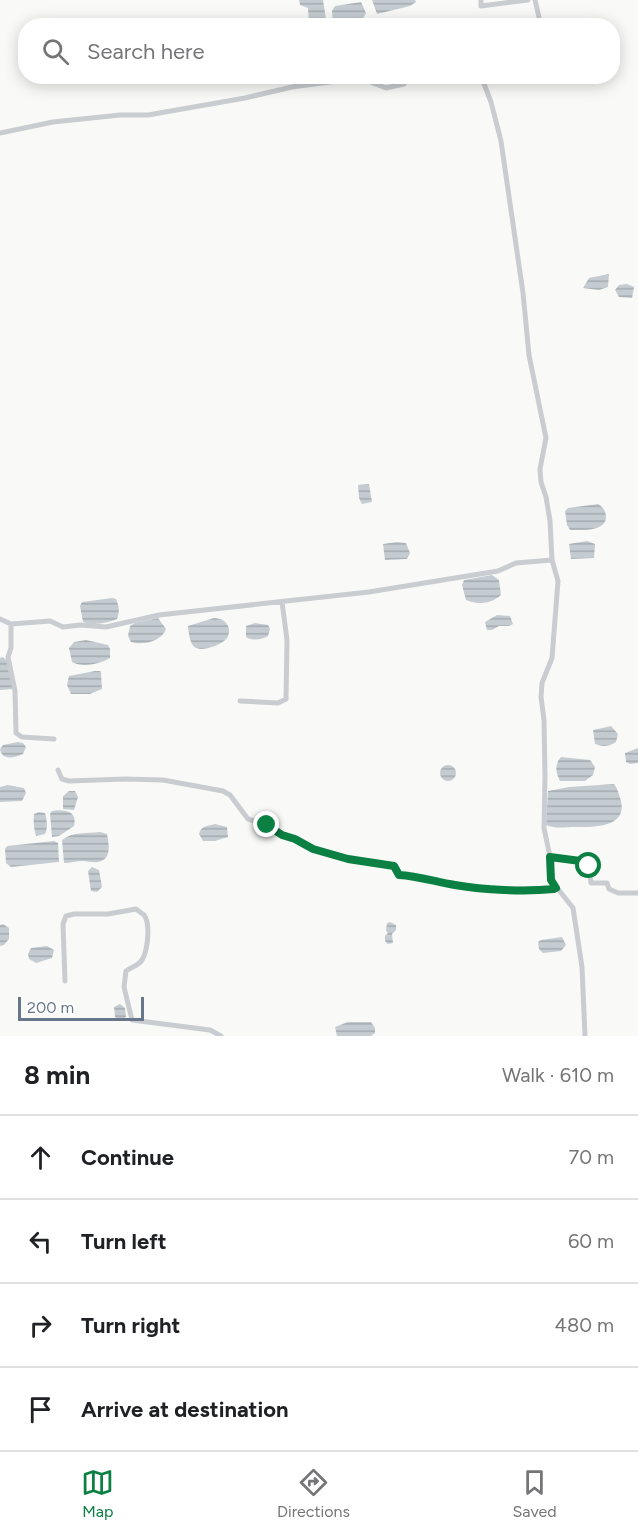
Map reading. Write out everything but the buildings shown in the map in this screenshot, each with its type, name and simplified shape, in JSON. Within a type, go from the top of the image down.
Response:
[{"type":"street","points":[[481,0],[481,6],[528,0]]},
{"type":"street","points":[[535,0],[539,18]]},
{"type":"street","points":[[0,134],[53,122],[120,115],[148,116],[315,84]]},
{"type":"street","points":[[376,84],[386,88],[404,84]]},
{"type":"street","points":[[484,84],[501,141],[523,293],[530,363],[546,438],[540,469],[541,482],[546,497],[552,560],[558,581],[552,658],[542,683],[541,697],[544,720],[544,828],[550,857],[551,880],[573,908],[582,967],[585,1036]]},
{"type":"street","points":[[0,619],[11,624],[50,621],[63,627],[80,625],[106,627],[159,615],[386,590],[498,571],[516,563],[552,560]]},
{"type":"street","points":[[240,701],[278,703],[286,699],[286,640],[282,602]]},
{"type":"street","points":[[11,624],[11,648],[8,657],[16,699],[16,733],[22,737],[54,739]]},
{"type":"street","points":[[58,770],[62,779],[69,781],[163,780],[223,792],[230,795],[248,819],[267,825],[282,835],[328,854],[394,866],[399,875],[464,886],[507,889],[556,888]]},
{"type":"street","points":[[550,857],[588,862],[591,883],[607,883],[609,889],[618,893],[638,893]]},
{"type":"street","points":[[65,981],[62,934],[66,916],[108,914],[136,909],[144,914],[147,922],[147,937],[146,954],[139,964],[126,971],[124,987],[132,1020],[210,1030],[221,1036]]},
{"type":"shaded area","points":[[299,0],[323,0],[326,18],[309,18],[308,8],[300,5]]},
{"type":"shaded area","points":[[372,0],[415,0],[416,2],[410,6],[377,14]]},
{"type":"shaded area","points":[[361,2],[366,13],[363,18],[332,18],[332,11],[335,6]]},
{"type":"shaded area","points":[[609,274],[608,287],[599,290],[583,288],[589,278]]},
{"type":"shaded area","points":[[627,284],[634,287],[632,298],[619,297],[615,290],[619,285]]},
{"type":"shaded area","points":[[369,484],[372,502],[362,504],[358,485]]},
{"type":"shaded area","points":[[598,504],[604,509],[606,515],[602,525],[592,529],[570,530],[565,511],[568,508]]},
{"type":"shaded area","points":[[587,541],[595,544],[594,558],[571,559],[569,544]]},
{"type":"shaded area","points":[[406,543],[410,553],[407,559],[385,560],[383,544]]},
{"type":"shaded area","points":[[492,575],[499,580],[501,595],[484,603],[466,600],[462,585],[464,580]]},
{"type":"shaded area","points":[[116,599],[118,604],[117,619],[100,624],[83,622],[80,606],[82,602]]},
{"type":"shaded area","points":[[497,615],[510,616],[513,624],[487,630],[485,622]]},
{"type":"shaded area","points":[[158,618],[166,629],[161,637],[146,643],[131,642],[128,636],[130,626]]},
{"type":"shaded area","points":[[214,618],[227,624],[229,634],[227,638],[220,644],[208,648],[194,647],[188,626]]},
{"type":"shaded area","points":[[255,623],[268,625],[270,629],[268,636],[257,640],[246,637],[246,626]]},
{"type":"shaded area","points":[[86,640],[108,645],[110,658],[91,665],[72,662],[69,648],[74,642]]},
{"type":"shaded area","points":[[3,657],[8,662],[13,689],[0,690],[0,658]]},
{"type":"shaded area","points":[[95,671],[101,673],[102,689],[90,694],[71,694],[67,685],[69,676]]},
{"type":"shaded area","points":[[611,726],[618,734],[616,742],[606,746],[595,744],[593,730]]},
{"type":"shaded area","points":[[23,743],[26,747],[23,754],[9,758],[1,753],[0,749],[3,745]]},
{"type":"shaded area","points":[[638,748],[638,763],[626,762],[625,753]]},
{"type":"shaded area","points":[[561,757],[590,760],[595,767],[593,775],[585,781],[560,781],[556,769]]},
{"type":"shaded area","points":[[448,765],[454,767],[456,773],[454,779],[448,781],[442,779],[440,773],[442,767]]},
{"type":"shaded area","points":[[614,784],[621,801],[621,810],[614,821],[591,827],[546,825],[548,791]]},
{"type":"shaded area","points":[[8,785],[24,788],[26,793],[22,801],[0,802],[0,787]]},
{"type":"shaded area","points":[[69,791],[75,791],[78,797],[74,810],[63,809],[63,796]]},
{"type":"shaded area","points":[[61,810],[72,814],[75,821],[74,826],[59,836],[52,837],[50,814],[52,811]]},
{"type":"shaded area","points":[[45,813],[47,829],[45,834],[36,836],[34,814]]},
{"type":"shaded area","points":[[215,824],[227,827],[228,837],[215,841],[203,841],[199,834],[201,829]]},
{"type":"shaded area","points":[[100,832],[107,834],[108,855],[106,858],[96,862],[64,863],[62,840],[75,834]]},
{"type":"shaded area","points":[[54,841],[58,843],[59,862],[11,867],[6,863],[5,849],[7,846]]},
{"type":"shaded area","points":[[92,867],[99,870],[102,887],[97,892],[91,891],[88,871]]},
{"type":"shaded area","points":[[387,923],[396,925],[396,930],[392,934],[393,943],[388,944],[385,936],[388,933]]},
{"type":"shaded area","points":[[3,924],[9,928],[9,939],[0,946],[0,925]]},
{"type":"shaded area","points":[[562,937],[566,945],[561,951],[543,953],[539,949],[538,942],[541,940]]},
{"type":"shaded area","points":[[47,946],[54,950],[52,958],[36,963],[29,959],[28,954],[31,948]]},
{"type":"shaded area","points":[[120,1004],[125,1008],[126,1017],[120,1020],[115,1017],[114,1007]]},
{"type":"shaded area","points":[[348,1022],[371,1022],[375,1033],[371,1036],[337,1036],[335,1027]]},
{"type":"route","points":[[267,825],[282,835],[313,849],[348,859],[394,866],[399,875],[426,878],[454,885],[554,889],[556,888],[551,880],[550,857],[558,856],[588,862],[589,866]]}]
